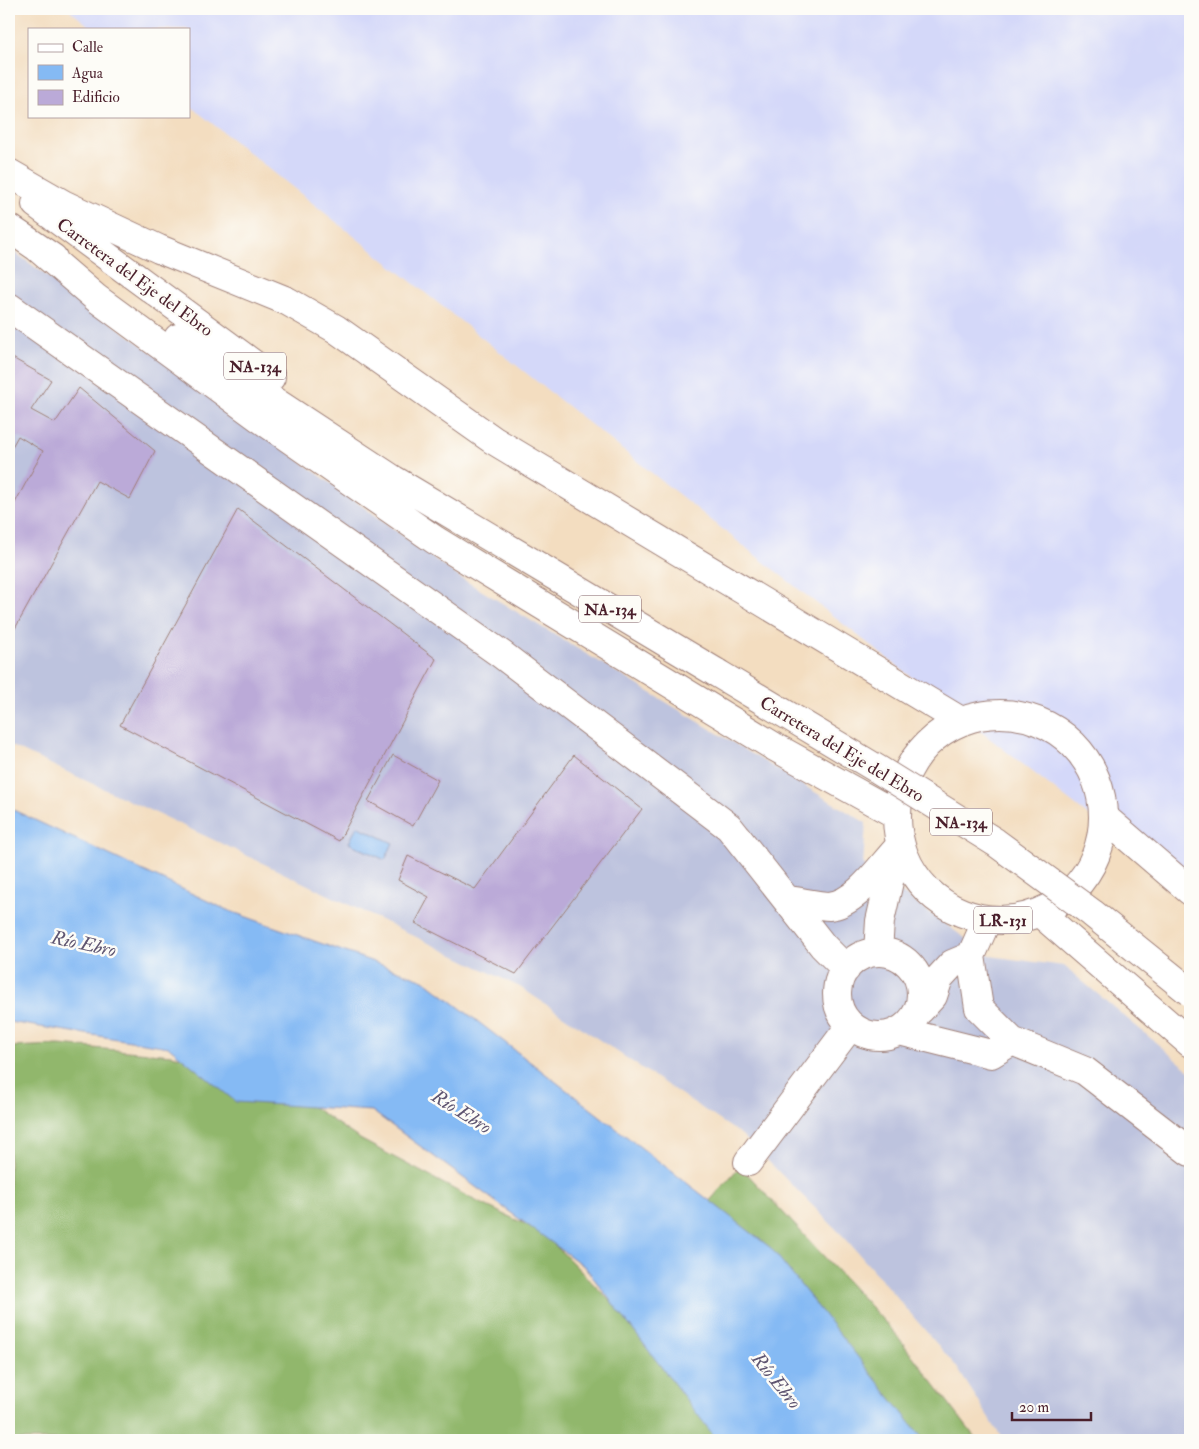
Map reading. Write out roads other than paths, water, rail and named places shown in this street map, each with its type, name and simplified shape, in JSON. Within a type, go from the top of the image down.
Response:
[{"type":"main road","points":[[9,173],[63,204],[159,249],[287,301],[336,330],[493,440],[961,721]]},
{"type":"main road","name":"Carretera del Eje del Ebro","points":[[9,184],[318,412],[430,489],[503,545]]},
{"type":"main road","name":"Carretera del Eje del Ebro","points":[[9,228],[237,375],[394,480],[879,770],[994,842],[1092,914],[1190,992]]},
{"type":"main road","points":[[39,249],[96,298],[258,417],[435,540],[773,746],[897,832]]},
{"type":"main road","points":[[9,308],[501,654],[729,827],[823,946],[846,969]]},
{"type":"main road","name":"LR-131","points":[[998,714],[1025,717],[1048,726],[1068,739],[1084,757],[1094,774],[1101,793],[1104,817],[1100,847],[1087,875],[1066,898],[1040,913],[1014,920],[986,920],[954,910],[928,891],[908,864],[897,832],[902,786],[915,758],[936,736],[961,721],[979,716],[998,714]]},
{"type":"main road","points":[[1104,817],[1190,891]]},
{"type":"main road","points":[[787,900],[829,906],[841,903],[858,892],[897,832]]},
{"type":"main road","points":[[878,952],[880,921],[897,832]]},
{"type":"main road","points":[[1040,913],[1190,1043]]},
{"type":"main road","points":[[986,920],[972,956],[979,1008],[1012,1041],[1085,1071],[1190,1152]]},
{"type":"main road","points":[[908,1022],[921,999],[920,984],[915,971],[905,961],[892,954],[878,952],[866,954],[855,960],[846,969],[840,980],[838,991],[839,1004],[843,1015],[851,1025],[862,1032],[874,1036],[887,1035],[908,1022],[933,996],[938,978],[952,964],[972,956]]},
{"type":"main road","points":[[908,1022],[991,1054],[1012,1041]]},
{"type":"main road","points":[[748,1162],[851,1025]]},
{"type":"water","name":"Río Ebro","points":[[9,808],[227,910],[424,980],[771,1248],[924,1440],[717,1440],[585,1267],[372,1111],[236,1102],[169,1047],[9,1022]]},
{"type":"water","points":[[357,826],[393,843],[385,860],[349,843]]}]
